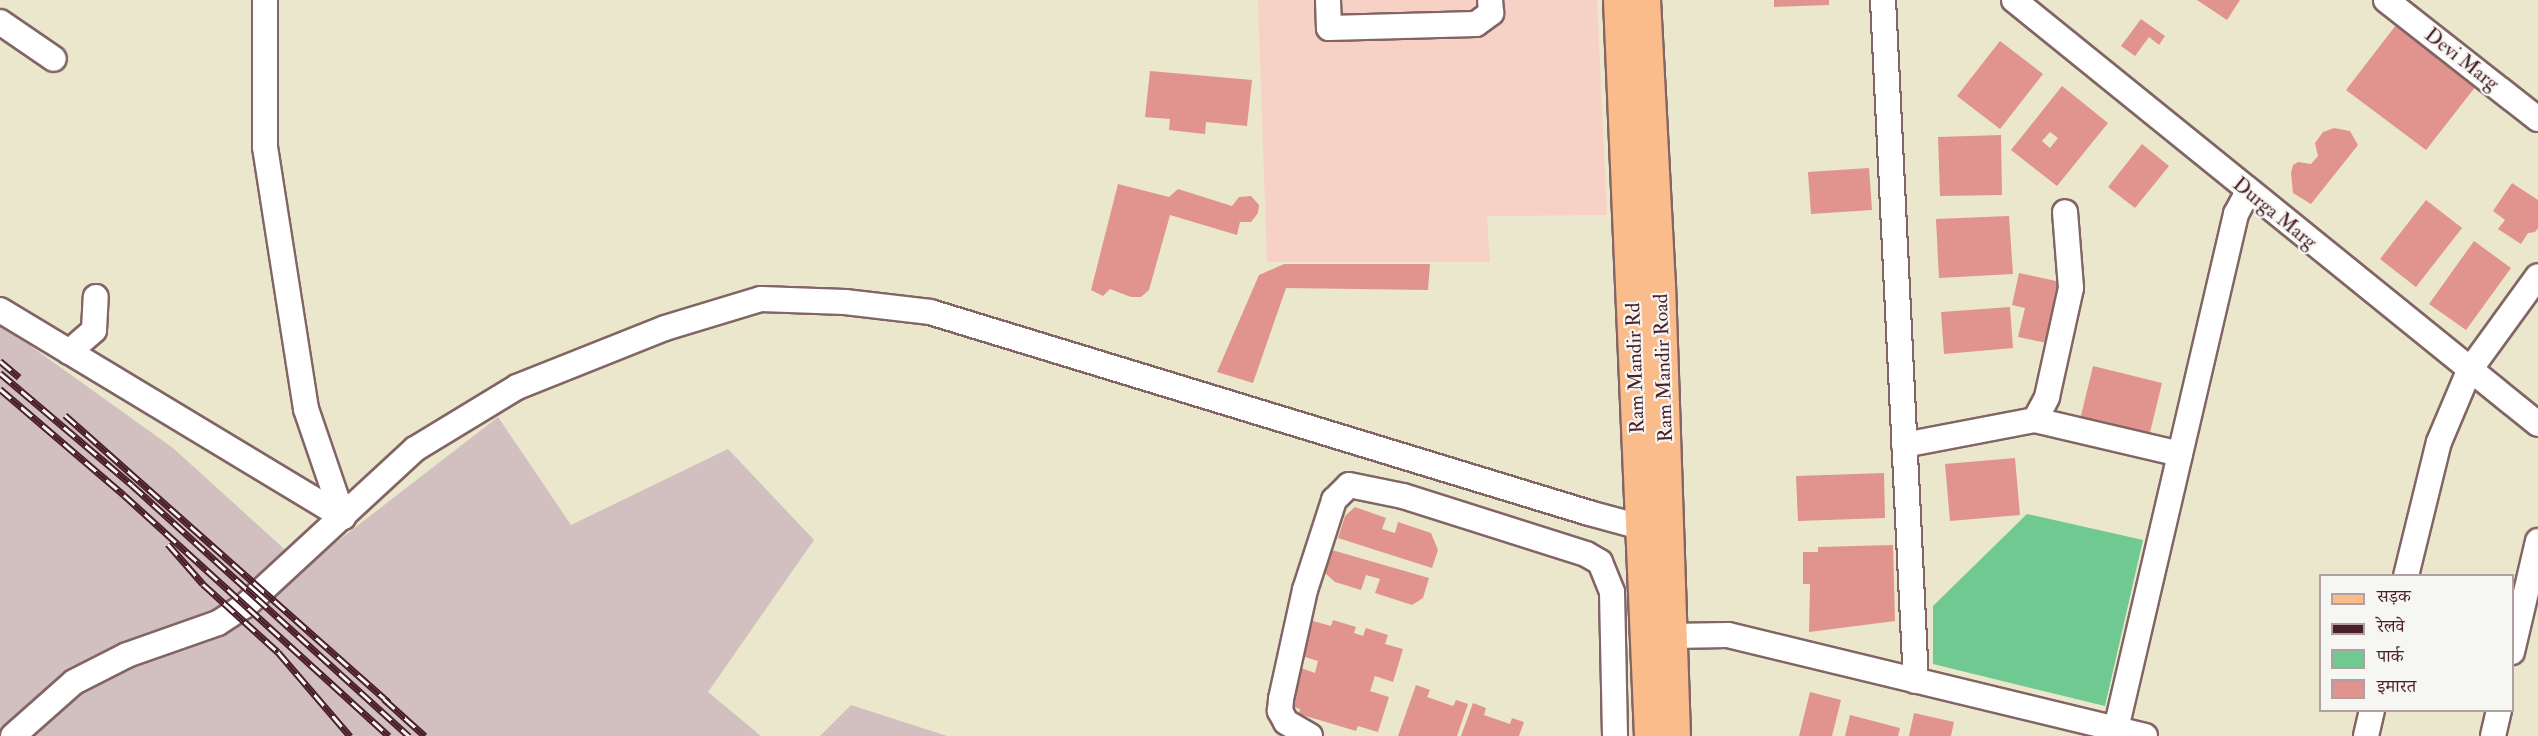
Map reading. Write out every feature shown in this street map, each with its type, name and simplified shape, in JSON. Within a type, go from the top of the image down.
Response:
[{"type":"main road","name":"Ram Mandir Rd","points":[[1619,0],[1655,528],[1647,667],[1650,736]]},
{"type":"main road","name":"Ram Mandir Road","points":[[1645,0],[1655,528],[1671,636],[1676,736]]},
{"type":"street","points":[[266,0],[266,147],[306,409],[343,517]]},
{"type":"street","points":[[1328,0],[1329,28],[1476,24],[1491,13],[1490,0]]},
{"type":"street","points":[[1883,0],[1916,681]]},
{"type":"street","name":"Durga Marg","points":[[2014,0],[2469,371],[2538,424]]},
{"type":"street","name":"Devi Marg","points":[[2386,0],[2538,119]]},
{"type":"street","points":[[0,22],[54,59]]},
{"type":"street","points":[[2116,729],[2236,214],[2248,191]]},
{"type":"street","points":[[2034,420],[2047,397],[2071,288],[2065,212]]},
{"type":"street","points":[[2406,574],[2439,442],[2469,371],[2538,276]]},
{"type":"street","points":[[69,352],[94,330],[96,297]]},
{"type":"street","points":[[13,736],[74,682],[127,655],[218,623],[246,605],[415,449],[517,387],[665,328],[761,299],[845,302],[930,312],[1655,528]]},
{"type":"street","points":[[0,310],[343,517]]},
{"type":"street","points":[[1904,445],[2034,420],[2180,454]]},
{"type":"street","points":[[297,489],[332,484]]},
{"type":"street","points":[[1310,736],[1286,722],[1280,711],[1281,699],[1305,590],[1334,500],[1349,485],[1403,496],[1586,554],[1600,562],[1612,592],[1615,736]]},
{"type":"street","points":[[2514,646],[2533,591],[2538,541]]},
{"type":"street","points":[[1671,636],[1728,635],[2145,736]]},
{"type":"street","points":[[1614,664],[1647,667]]},
{"type":"street","points":[[2366,736],[2372,712]]},
{"type":"street","points":[[2493,736],[2499,712]]},
{"type":"shaded area","points":[[1258,0],[1597,0],[1607,215],[1487,216],[1490,262],[1267,262]]},
{"type":"shaded area","points":[[0,324],[173,448],[304,567],[498,417],[571,525],[728,449],[814,540],[708,692],[761,736],[0,736]]},
{"type":"shaded area","points":[[851,705],[947,736],[820,736]]},
{"type":"green space","points":[[2027,514],[2143,540],[2105,706],[1933,664],[1933,606]]},
{"type":"building","points":[[1774,0],[1829,0],[1829,5],[1774,7]]},
{"type":"building","points":[[2197,0],[2240,0],[2227,20]]},
{"type":"building","points":[[2141,19],[2165,36],[2159,45],[2149,37],[2135,56],[2121,46]]},
{"type":"building","points":[[2396,25],[2476,86],[2426,150],[2346,90]]},
{"type":"building","points":[[2000,41],[2043,74],[2000,129],[1957,96]]},
{"type":"building","points":[[1150,71],[1252,80],[1247,126],[1206,122],[1205,134],[1169,130],[1170,119],[1145,117]]},
{"type":"building","points":[[2062,86],[2108,123],[2057,186],[2011,150]],"holes":[[[2050,132],[2058,138],[2050,148],[2042,141]]]},
{"type":"building","points":[[2334,128],[2350,131],[2358,145],[2311,204],[2293,193],[2291,173],[2293,165],[2298,162],[2311,164],[2318,156],[2315,143],[2323,132]]},
{"type":"building","points":[[2001,135],[2002,195],[1940,196],[1938,137]]},
{"type":"building","points":[[2142,144],[2169,166],[2135,208],[2108,187]]},
{"type":"building","points":[[1869,168],[1872,210],[1811,214],[1808,172]]},
{"type":"building","points":[[2512,183],[2538,200],[2538,228],[2535,232],[2528,233],[2521,244],[2498,229],[2505,220],[2493,211]]},
{"type":"building","points":[[1118,184],[1169,197],[1178,189],[1232,206],[1239,197],[1251,196],[1259,205],[1258,213],[1251,222],[1240,222],[1237,235],[1170,215],[1149,290],[1141,297],[1131,297],[1110,289],[1103,296],[1091,290]]},
{"type":"building","points":[[2426,200],[2462,228],[2416,287],[2380,259]]},
{"type":"building","points":[[2009,216],[2013,274],[1939,278],[1936,219]]},
{"type":"building","points":[[2474,241],[2511,268],[2466,330],[2429,304]]},
{"type":"building","points":[[1284,264],[1430,264],[1428,290],[1286,288],[1253,383],[1217,372],[1259,275]]},
{"type":"building","points":[[2019,273],[2065,283],[2052,344],[2018,337],[2025,308],[2012,305]]},
{"type":"building","points":[[2010,307],[2013,348],[1944,354],[1941,312]]},
{"type":"building","points":[[2093,366],[2162,383],[2148,441],[2079,424]]},
{"type":"building","points":[[2015,458],[2020,515],[1950,521],[1945,464]]},
{"type":"building","points":[[1884,473],[1885,518],[1798,521],[1796,476]]},
{"type":"building","points":[[1355,507],[1386,518],[1382,529],[1395,533],[1398,522],[1431,533],[1438,550],[1432,568],[1338,538],[1345,516]]},
{"type":"building","points":[[1893,545],[1895,621],[1809,632],[1810,584],[1803,584],[1803,552],[1818,552],[1818,547]]},
{"type":"building","points":[[1332,550],[1429,578],[1423,598],[1412,605],[1375,593],[1380,579],[1366,575],[1361,590],[1335,582],[1325,573]]},
{"type":"building","points":[[1333,620],[1356,627],[1354,633],[1363,636],[1366,628],[1388,635],[1385,644],[1403,649],[1393,682],[1375,676],[1370,691],[1389,697],[1378,732],[1358,726],[1356,731],[1299,714],[1300,709],[1286,705],[1298,667],[1315,673],[1318,661],[1302,656],[1313,621],[1331,626]]},
{"type":"building","points":[[1416,685],[1430,690],[1427,697],[1453,706],[1456,700],[1468,704],[1457,736],[1398,736]]},
{"type":"building","points":[[1810,692],[1841,700],[1832,736],[1799,736]]},
{"type":"building","points":[[1473,703],[1486,708],[1484,715],[1510,724],[1512,718],[1524,722],[1519,736],[1461,736]]},
{"type":"building","points":[[1914,713],[1954,722],[1951,736],[1909,736]]},
{"type":"building","points":[[1850,715],[1900,728],[1898,736],[1845,736]]},
{"type":"railway","points":[[0,361],[19,377]]},
{"type":"railway","points":[[0,373],[132,485],[409,736]]},
{"type":"railway","points":[[0,389],[124,495],[389,736]]},
{"type":"railway","points":[[65,415],[389,703]]},
{"type":"railway","points":[[168,544],[203,584],[278,652],[350,736]]},
{"type":"railway","points":[[384,699],[425,736]]}]
